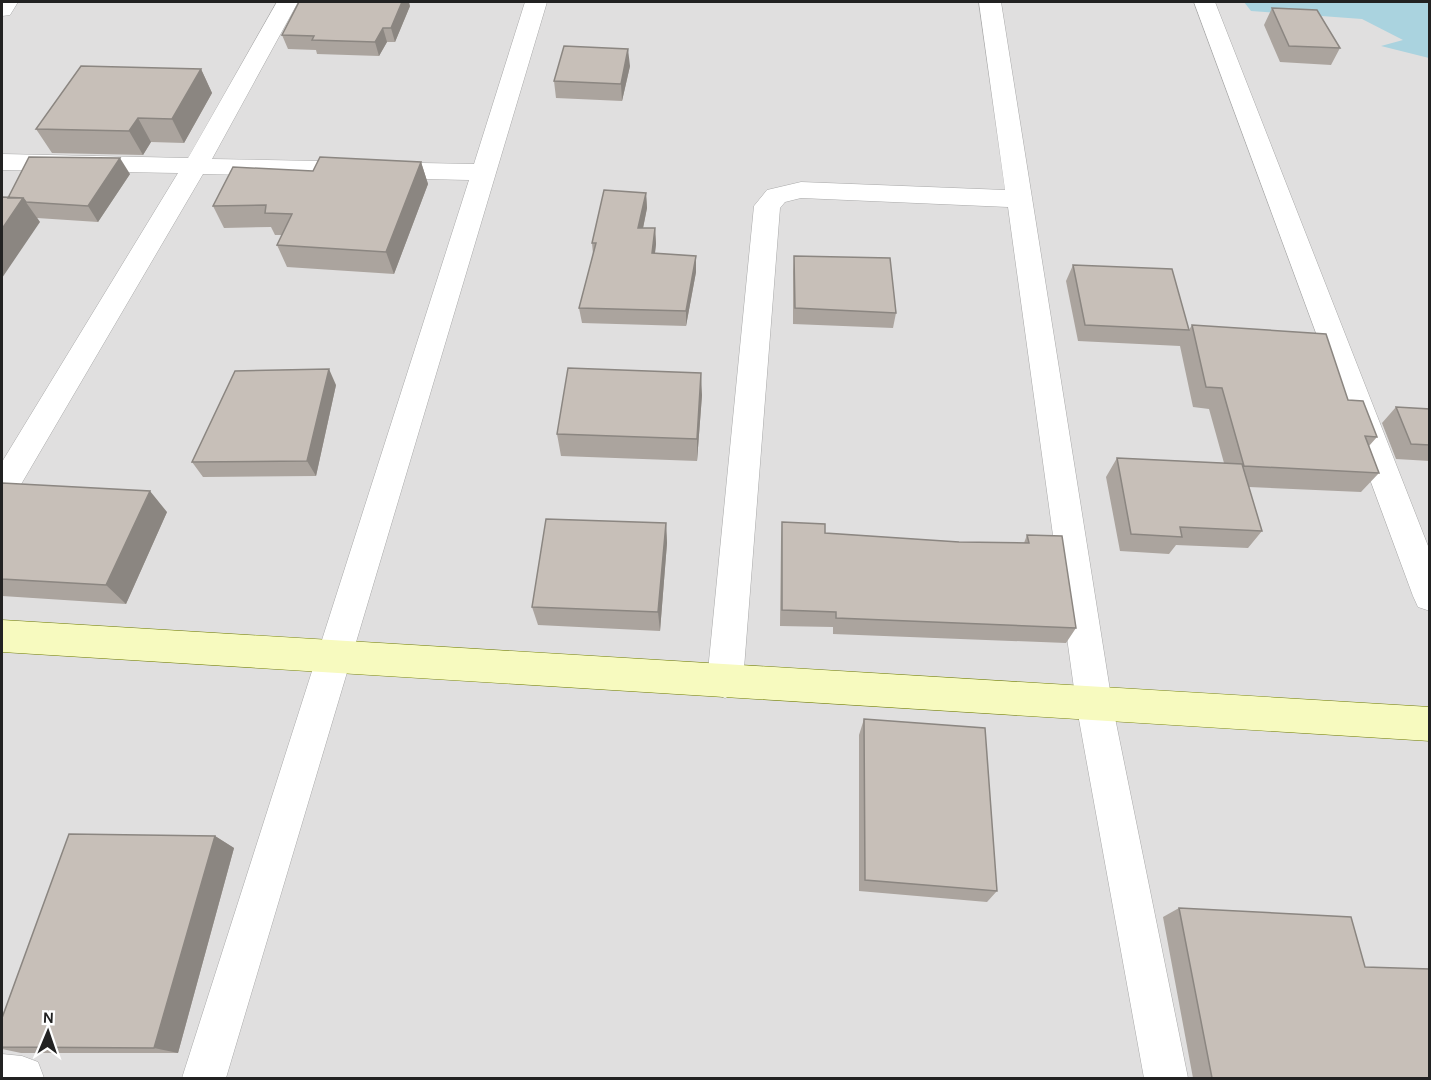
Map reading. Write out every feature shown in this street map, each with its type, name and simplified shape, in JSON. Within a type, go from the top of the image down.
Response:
[{"type":"street","points":[[2,10],[8,2]]},
{"type":"street","points":[[2,489],[196,165],[287,2]]},
{"type":"street","points":[[204,1078],[536,2]]},
{"type":"street","points":[[990,2],[1094,704],[1166,1078]]},
{"type":"street","points":[[1204,2],[1430,596]]},
{"type":"street","points":[[2,162],[483,172]]},
{"type":"street","points":[[725,681],[767,206],[776,196],[801,190],[1021,199]]},
{"type":"street","points":[[2,636],[1430,724]]},
{"type":"street","points":[[2,1076],[22,1078]]},
{"type":"shaded area","points":[[2,2],[1429,2],[1429,1078],[2,1078]]},
{"type":"water","points":[[1244,2],[1429,2],[1429,58],[1381,46],[1403,40],[1362,19],[1251,11]]},
{"type":"building","points":[[299,2],[402,2],[391,28],[383,28],[375,42],[312,40],[314,36],[282,35]]},
{"type":"building","points":[[1272,8],[1317,10],[1340,48],[1289,46]]},
{"type":"building","points":[[564,46],[628,49],[621,84],[554,81]]},
{"type":"building","points":[[81,66],[201,69],[172,119],[138,118],[129,131],[36,129]]},
{"type":"building","points":[[29,157],[120,158],[88,206],[26,202],[23,198],[8,198]]},
{"type":"building","points":[[320,157],[421,162],[386,252],[277,245],[292,214],[265,213],[266,205],[213,206],[233,167],[313,171]]},
{"type":"building","points":[[604,190],[646,193],[638,228],[655,228],[652,253],[696,256],[686,311],[579,308],[596,243],[592,243]]},
{"type":"building","points":[[2,197],[23,198],[2,229]]},
{"type":"building","points":[[794,256],[890,258],[896,313],[795,308]]},
{"type":"building","points":[[1073,265],[1172,269],[1189,330],[1085,325]]},
{"type":"building","points":[[1192,325],[1326,334],[1348,400],[1363,401],[1377,437],[1365,436],[1379,473],[1244,466],[1222,388],[1206,387]]},
{"type":"building","points":[[568,368],[701,373],[697,439],[557,434]]},
{"type":"building","points":[[329,369],[307,461],[192,462],[235,371]]},
{"type":"building","points":[[1396,407],[1430,409],[1430,445],[1411,444]]},
{"type":"building","points":[[1117,458],[1242,464],[1262,531],[1180,527],[1182,537],[1131,534]]},
{"type":"building","points":[[2,483],[150,491],[106,585],[2,579]]},
{"type":"building","points":[[546,519],[666,523],[658,612],[532,607]]},
{"type":"building","points":[[782,522],[825,524],[825,533],[959,542],[1029,543],[1027,535],[1062,536],[1076,628],[836,618],[836,612],[782,610]]},
{"type":"building","points":[[864,719],[985,728],[997,891],[865,880]]},
{"type":"building","points":[[69,834],[215,836],[154,1048],[2,1047],[2,1018]]},
{"type":"building","points":[[1179,908],[1351,917],[1365,967],[1430,969],[1430,1078],[1212,1078]]}]
